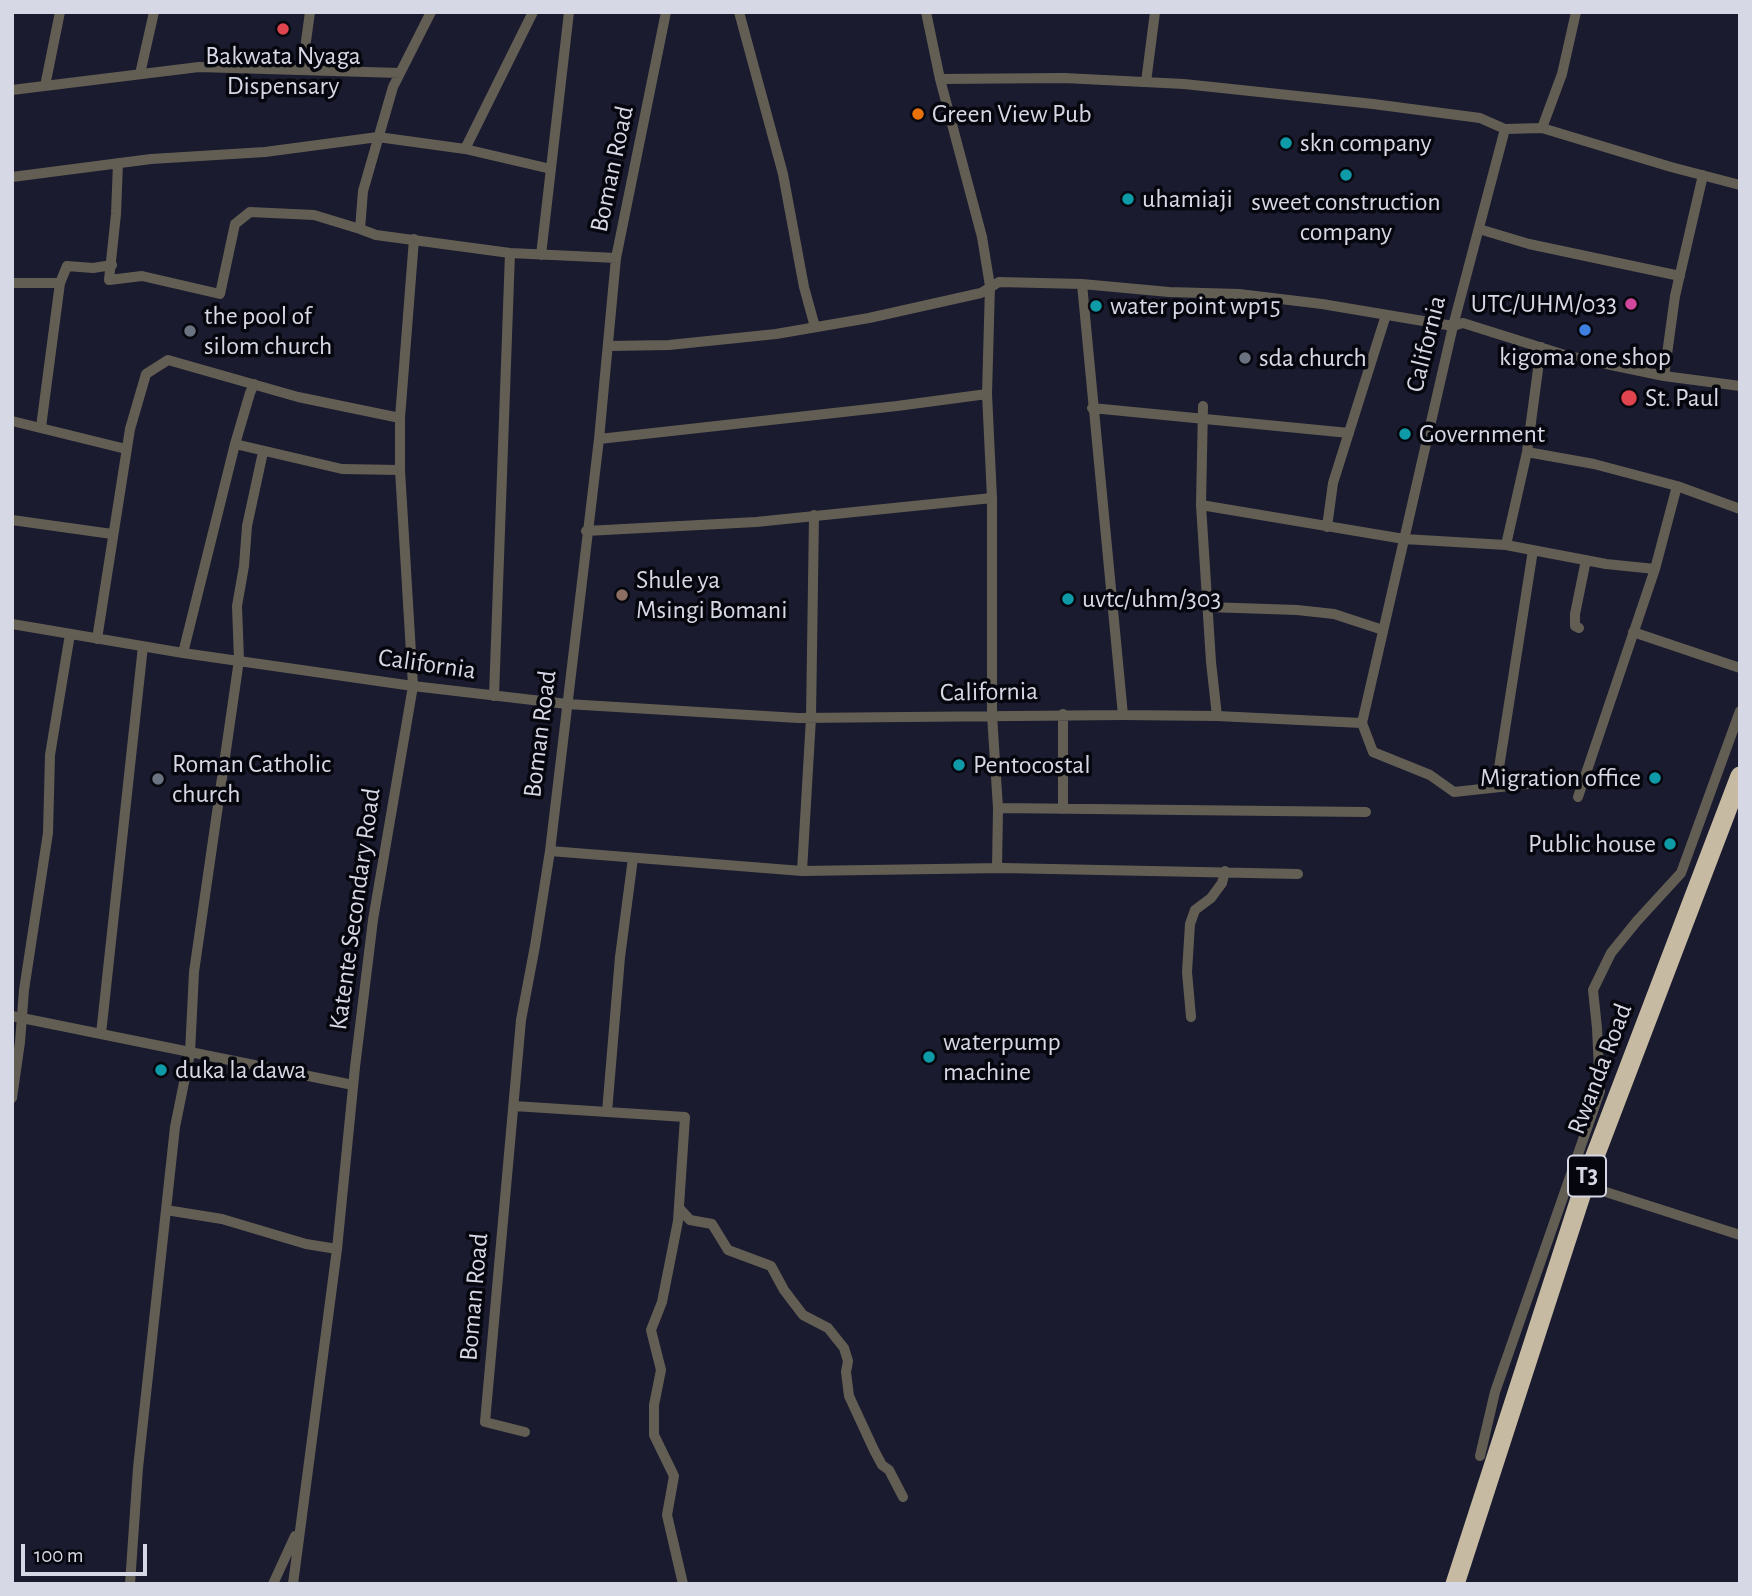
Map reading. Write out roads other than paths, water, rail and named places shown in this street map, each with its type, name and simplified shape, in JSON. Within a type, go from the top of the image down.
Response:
[{"type":"highway","name":"Rwanda Road","points":[[1455,1584],[1584,1185],[1736,799],[1740,776]]},
{"type":"street","points":[[45,86],[60,12]]},
{"type":"street","points":[[140,74],[154,12]]},
{"type":"street","points":[[302,71],[310,12]]},
{"type":"street","points":[[360,229],[363,191],[393,87],[431,12]]},
{"type":"street","points":[[466,149],[533,12]]},
{"type":"street","points":[[541,255],[569,12]]},
{"type":"street","name":"Boman Road","points":[[525,1432],[485,1422],[521,1020],[550,851],[599,439],[616,258],[666,12]]},
{"type":"street","points":[[739,12],[783,174],[804,287],[815,327]]},
{"type":"street","points":[[926,12],[940,79],[982,237],[990,286],[987,394],[992,498],[992,715],[998,808],[997,868]]},
{"type":"street","points":[[1146,82],[1155,12]]},
{"type":"street","points":[[1542,128],[1562,74],[1576,12]]},
{"type":"street","points":[[12,90],[200,67],[400,73]]},
{"type":"street","points":[[940,79],[1064,78],[1146,82],[1373,104],[1480,118],[1506,129],[1542,128],[1740,185]]},
{"type":"street","name":"California","points":[[12,624],[183,653],[414,686],[567,704],[811,718],[1063,714],[1217,716],[1362,723],[1453,326],[1506,129]]},
{"type":"street","points":[[12,177],[118,163],[265,152],[378,137],[466,149],[551,169]]},
{"type":"street","points":[[118,163],[109,281],[142,276],[220,294],[235,224],[250,212],[314,215],[376,235],[510,253],[616,258]]},
{"type":"street","points":[[1664,376],[1680,276],[1703,176]]},
{"type":"street","points":[[1479,229],[1530,244],[1680,276]]},
{"type":"street","name":"Katente Secondary Road","points":[[293,1584],[337,1249],[373,920],[414,686],[400,470],[400,418],[414,239]]},
{"type":"street","points":[[494,696],[510,253]]},
{"type":"street","points":[[41,427],[60,283],[67,266],[93,268],[112,265]]},
{"type":"street","points":[[609,346],[670,345],[815,327],[981,293],[999,282],[1082,284],[1169,292],[1239,294],[1453,326],[1463,323],[1568,356],[1664,376],[1740,386]]},
{"type":"street","points":[[12,283],[60,283]]},
{"type":"street","points":[[1082,284],[1123,715]]},
{"type":"street","points":[[1327,527],[1333,483],[1386,314]]},
{"type":"street","points":[[1506,545],[1527,452],[1541,347]]},
{"type":"street","points":[[97,639],[130,429],[146,373],[168,360],[298,397],[400,418]]},
{"type":"street","points":[[183,653],[235,444],[254,384]]},
{"type":"street","points":[[599,439],[833,414],[987,394]]},
{"type":"street","points":[[1203,406],[1201,505],[1217,716]]},
{"type":"street","points":[[1092,408],[1349,433]]},
{"type":"street","points":[[12,421],[127,449]]},
{"type":"street","points":[[235,444],[342,469],[400,470]]},
{"type":"street","points":[[130,1584],[138,1468],[175,1127],[190,1053],[194,972],[239,660],[237,606],[247,526],[263,452]]},
{"type":"street","points":[[1527,452],[1594,464],[1677,486],[1740,509]]},
{"type":"street","points":[[1578,797],[1655,569],[1677,486]]},
{"type":"street","points":[[586,531],[755,522],[992,498]]},
{"type":"street","points":[[1201,505],[1404,539],[1506,545],[1655,569]]},
{"type":"street","points":[[802,871],[811,718],[814,515]]},
{"type":"street","points":[[12,520],[112,534]]},
{"type":"street","points":[[1496,787],[1533,550]]},
{"type":"street","points":[[1579,628],[1574,626],[1575,614],[1586,560]]},
{"type":"street","points":[[1207,607],[1334,614],[1383,630]]},
{"type":"street","points":[[1633,632],[1740,668]]},
{"type":"street","points":[[12,1098],[17,1017],[48,833],[50,755],[70,634]]},
{"type":"street","points":[[101,1034],[143,646]]},
{"type":"street","points":[[1480,1457],[1495,1392],[1600,1091],[1593,990],[1611,953],[1681,873],[1740,711]]},
{"type":"street","points":[[1063,714],[1063,809]]},
{"type":"street","points":[[1362,723],[1373,752],[1430,775],[1454,792],[1537,783]]},
{"type":"street","points":[[998,808],[1366,812]]},
{"type":"street","points":[[550,851],[802,871],[997,868],[1298,874]]},
{"type":"street","points":[[607,1112],[620,957],[633,858]]},
{"type":"street","points":[[1191,1017],[1187,972],[1190,924],[1195,910],[1211,898],[1222,883],[1225,871]]},
{"type":"street","points":[[17,1017],[353,1085]]},
{"type":"street","points":[[514,1106],[685,1117],[680,1208],[662,1302],[651,1331],[661,1370],[654,1405],[654,1435],[674,1476],[667,1515],[683,1584]]},
{"type":"street","points":[[1584,1185],[1740,1234]]},
{"type":"street","points":[[680,1208],[690,1220],[712,1224],[728,1250],[771,1266],[784,1290],[803,1315],[828,1328],[844,1348],[848,1361],[846,1371],[849,1396],[882,1465],[889,1470],[903,1497]]},
{"type":"street","points":[[166,1210],[222,1219],[306,1244],[337,1249]]},
{"type":"street","points":[[273,1584],[300,1526]]},
{"type":"place","name":"Bakwata Nyaga Dispensary","points":[[283,29]]},
{"type":"place","name":"Green View Pub","points":[[918,114]]},
{"type":"place","name":"skn company","points":[[1286,143]]},
{"type":"place","name":"sweet construction company","points":[[1346,175]]},
{"type":"place","name":"uhamiaji","points":[[1128,199]]},
{"type":"place","name":"UTC/UHM/033","points":[[1631,304]]},
{"type":"place","name":"water point wp15","points":[[1096,306]]},
{"type":"place","name":"kigoma one shop","points":[[1585,330]]},
{"type":"place","name":"the pool of silom church","points":[[190,331]]},
{"type":"place","name":"sda church","points":[[1245,358]]},
{"type":"place","name":"St. Paul","points":[[1629,398]]},
{"type":"place","name":"Government","points":[[1405,434]]},
{"type":"place","name":"Shule ya Msingi Bomani","points":[[622,595]]},
{"type":"place","name":"uvtc/uhm/303","points":[[1068,599]]},
{"type":"place","name":"Pentocostal","points":[[959,765]]},
{"type":"place","name":"Migration office","points":[[1655,778]]},
{"type":"place","name":"Roman Catholic church","points":[[158,779]]},
{"type":"place","name":"Public house","points":[[1670,844]]},
{"type":"place","name":"waterpump machine","points":[[929,1057]]},
{"type":"place","name":"duka la dawa","points":[[161,1070]]}]
